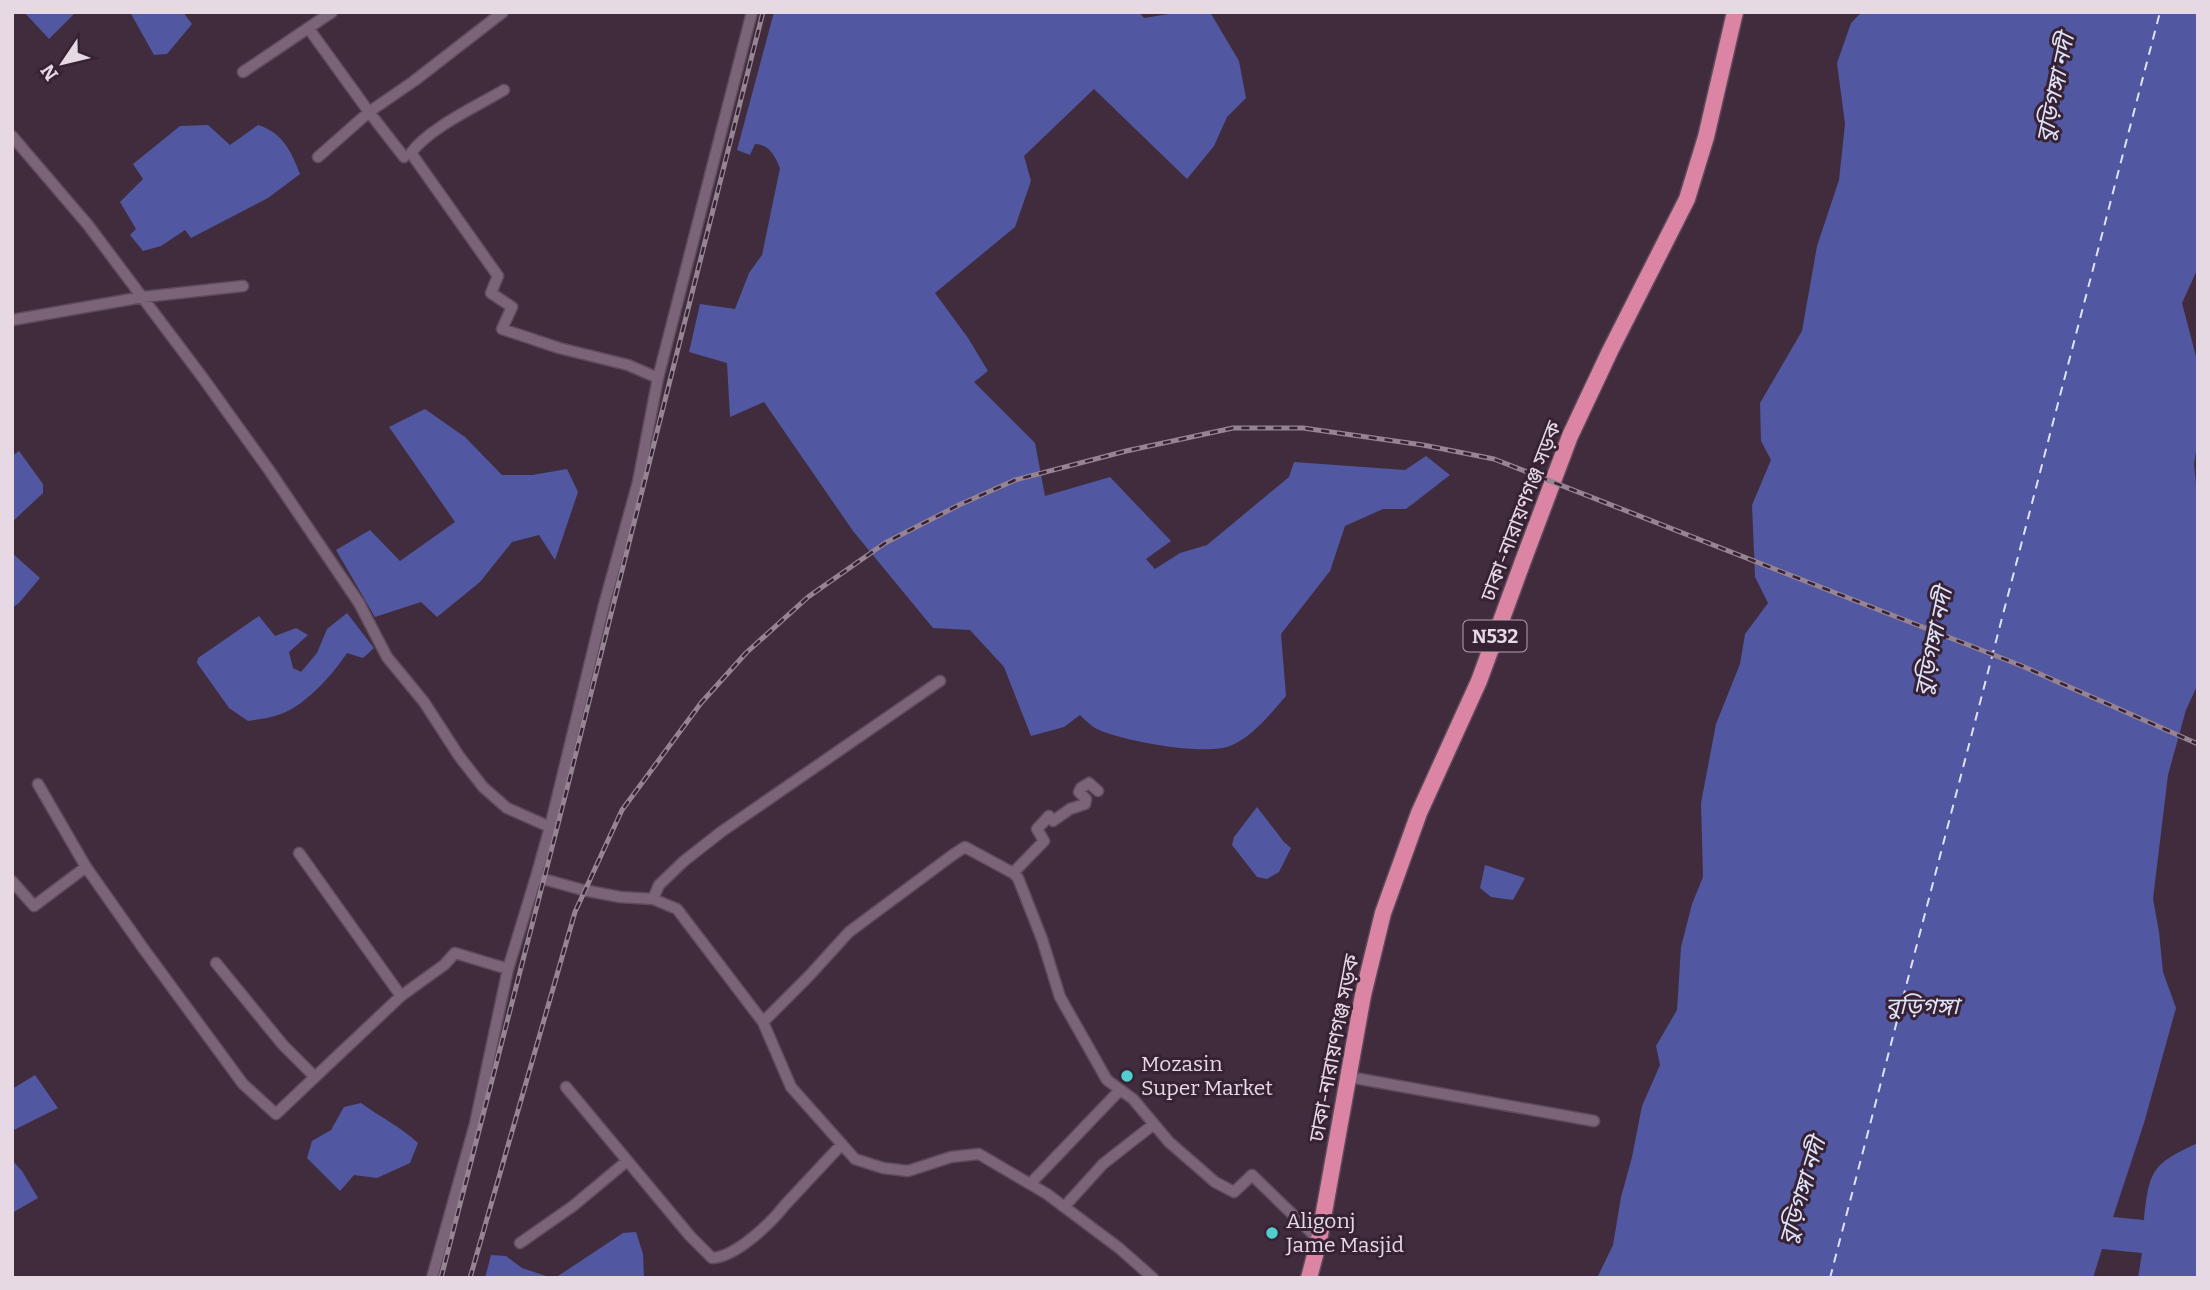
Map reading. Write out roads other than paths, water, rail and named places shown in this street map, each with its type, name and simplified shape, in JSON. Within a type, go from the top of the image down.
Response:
[{"type":"highway","name":"ঢাকা-নারায়ণগঞ্জ সড়ক","points":[[1309,1278],[1319,1240],[1363,995],[1383,913],[1415,825],[1479,681],[1570,436],[1687,199],[1706,137],[1735,12]]},
{"type":"street","points":[[243,72],[332,12]]},
{"type":"street","points":[[318,157],[369,111],[414,81],[503,12]]},
{"type":"street","points":[[432,1278],[475,1124],[508,969],[550,827],[638,481],[658,378],[752,12]]},
{"type":"street","points":[[309,29],[404,157]]},
{"type":"street","points":[[504,90],[449,122],[417,145],[411,153],[498,276],[491,293],[512,307],[502,329],[559,348],[628,365],[658,378]]},
{"type":"street","points":[[12,136],[88,225],[269,470],[359,603],[387,656],[424,702],[483,787],[507,808],[550,827]]},
{"type":"street","points":[[12,320],[143,297],[243,286]]},
{"type":"street","points":[[653,899],[659,885],[721,832],[940,681]]},
{"type":"street","points":[[1013,873],[1044,841],[1037,829],[1041,822],[1049,816],[1052,821],[1070,809],[1084,804],[1086,799],[1079,792],[1089,783],[1098,791]]},
{"type":"street","points":[[38,784],[86,867],[143,948],[243,1084],[276,1114],[401,996],[444,965],[455,953],[508,969]]},
{"type":"street","points":[[763,1022],[849,932],[965,847],[1018,878],[1042,939],[1060,997],[1107,1080],[1133,1100],[1169,1142],[1215,1182],[1234,1192],[1252,1174],[1319,1240]]},
{"type":"street","points":[[299,853],[401,996]]},
{"type":"street","points":[[12,881],[34,906],[86,867]]},
{"type":"street","points":[[536,877],[620,897],[653,899],[677,909],[763,1022],[792,1087],[855,1159],[883,1168],[908,1171],[951,1157],[979,1154],[1065,1207],[1153,1278]]},
{"type":"street","points":[[216,963],[283,1045],[315,1077]]},
{"type":"street","points":[[1349,1077],[1594,1121]]},
{"type":"street","points":[[566,1087],[690,1236],[715,1259],[736,1250],[780,1213],[842,1144]]},
{"type":"street","points":[[1030,1184],[1120,1090]]},
{"type":"street","points":[[1065,1207],[1103,1164],[1154,1124]]},
{"type":"street","points":[[520,1243],[573,1206],[627,1161]]},
{"type":"water","points":[[24,12],[72,12],[74,14],[49,39]]},
{"type":"water","points":[[130,12],[183,12],[192,24],[167,54],[154,55]]},
{"type":"water","points":[[774,12],[1139,12],[1144,18],[1181,12],[1210,12],[1239,61],[1246,98],[1227,117],[1214,146],[1187,179],[1094,89],[1024,156],[1031,181],[1015,227],[935,293],[988,371],[974,382],[1035,443],[1045,496],[1110,477],[1171,541],[1146,559],[1155,569],[1180,553],[1207,545],[1289,477],[1294,462],[1405,470],[1426,456],[1450,475],[1406,509],[1383,509],[1345,526],[1330,571],[1281,634],[1286,696],[1246,737],[1218,749],[1163,746],[1109,734],[1095,728],[1080,715],[1064,727],[1031,736],[1004,667],[970,630],[933,628],[853,531],[764,402],[730,417],[727,363],[689,352],[700,304],[735,309],[749,273],[762,255],[780,168],[774,155],[764,146],[755,144],[750,155],[737,150]]},
{"type":"water","name":"বুড়িগঙ্গা","points":[[1862,12],[2198,12],[2198,268],[2182,303],[2198,364],[2198,439],[2194,464],[2198,504],[2198,684],[2186,710],[2168,775],[2153,899],[2163,972],[2176,1008],[2144,1123],[2113,1217],[2144,1220],[2148,1190],[2156,1171],[2171,1157],[2198,1143],[2198,1278],[2138,1278],[2142,1253],[2102,1249],[2093,1278],[1597,1278],[1613,1245],[1642,1106],[1660,1065],[1656,1046],[1677,1010],[1681,947],[1692,904],[1703,877],[1701,803],[1716,724],[1740,664],[1745,634],[1768,603],[1755,577],[1752,505],[1771,460],[1761,441],[1760,403],[1802,331],[1817,246],[1839,180],[1845,124],[1837,63],[1851,23]]},
{"type":"water","points":[[208,125],[230,145],[258,125],[267,128],[285,144],[300,174],[268,198],[191,238],[185,230],[161,246],[143,251],[130,235],[136,229],[120,202],[143,179],[133,164],[180,126]]},
{"type":"water","points":[[425,409],[465,437],[502,475],[532,475],[567,469],[578,492],[555,560],[539,535],[512,542],[480,582],[437,617],[421,602],[375,617],[336,550],[370,530],[400,561],[455,522],[389,427]]},
{"type":"water","points":[[19,451],[43,484],[43,493],[12,522],[12,456]]},
{"type":"water","points":[[12,553],[40,578],[12,608]]},
{"type":"water","points":[[347,613],[374,648],[363,658],[347,653],[327,679],[300,704],[277,715],[248,721],[229,708],[197,663],[198,658],[259,616],[275,636],[296,628],[308,635],[289,652],[293,668],[301,672],[317,653],[327,629]]},
{"type":"water","points":[[1257,807],[1291,848],[1279,872],[1267,879],[1257,877],[1232,845],[1234,837]]},
{"type":"water","points":[[1485,865],[1525,878],[1513,900],[1491,897],[1480,888]]},
{"type":"water","points":[[35,1075],[58,1108],[12,1131],[12,1089]]},
{"type":"water","points":[[361,1103],[418,1143],[410,1163],[377,1178],[354,1175],[340,1191],[307,1158],[312,1141],[331,1130],[344,1107]]},
{"type":"water","points":[[12,1160],[38,1198],[12,1213]]},
{"type":"water","points":[[636,1232],[643,1254],[644,1278],[555,1278],[623,1233]]},
{"type":"water","points":[[491,1255],[506,1256],[522,1268],[552,1278],[485,1278]]},
{"type":"railway","points":[[441,1278],[763,12]]},
{"type":"railway","points":[[470,1278],[575,912],[622,810],[701,703],[746,653],[808,597],[885,543],[1015,480],[1126,451],[1233,428],[1303,428],[1423,445],[1494,459],[2022,666],[2198,744]]},
{"type":"place","name":"Mozasin Super Market","points":[[1127,1076]]},
{"type":"place","name":"Aligonj Jame Masjid","points":[[1272,1233]]},
{"type":"water label","name":"বুড়িগঙ্গা নদী","points":[[2055,88]]},
{"type":"water label","name":"বুড়িগঙ্গা নদী","points":[[1933,642]]},
{"type":"water label","name":"বুড়িগঙ্গা নদী","points":[[1802,1191]]}]
